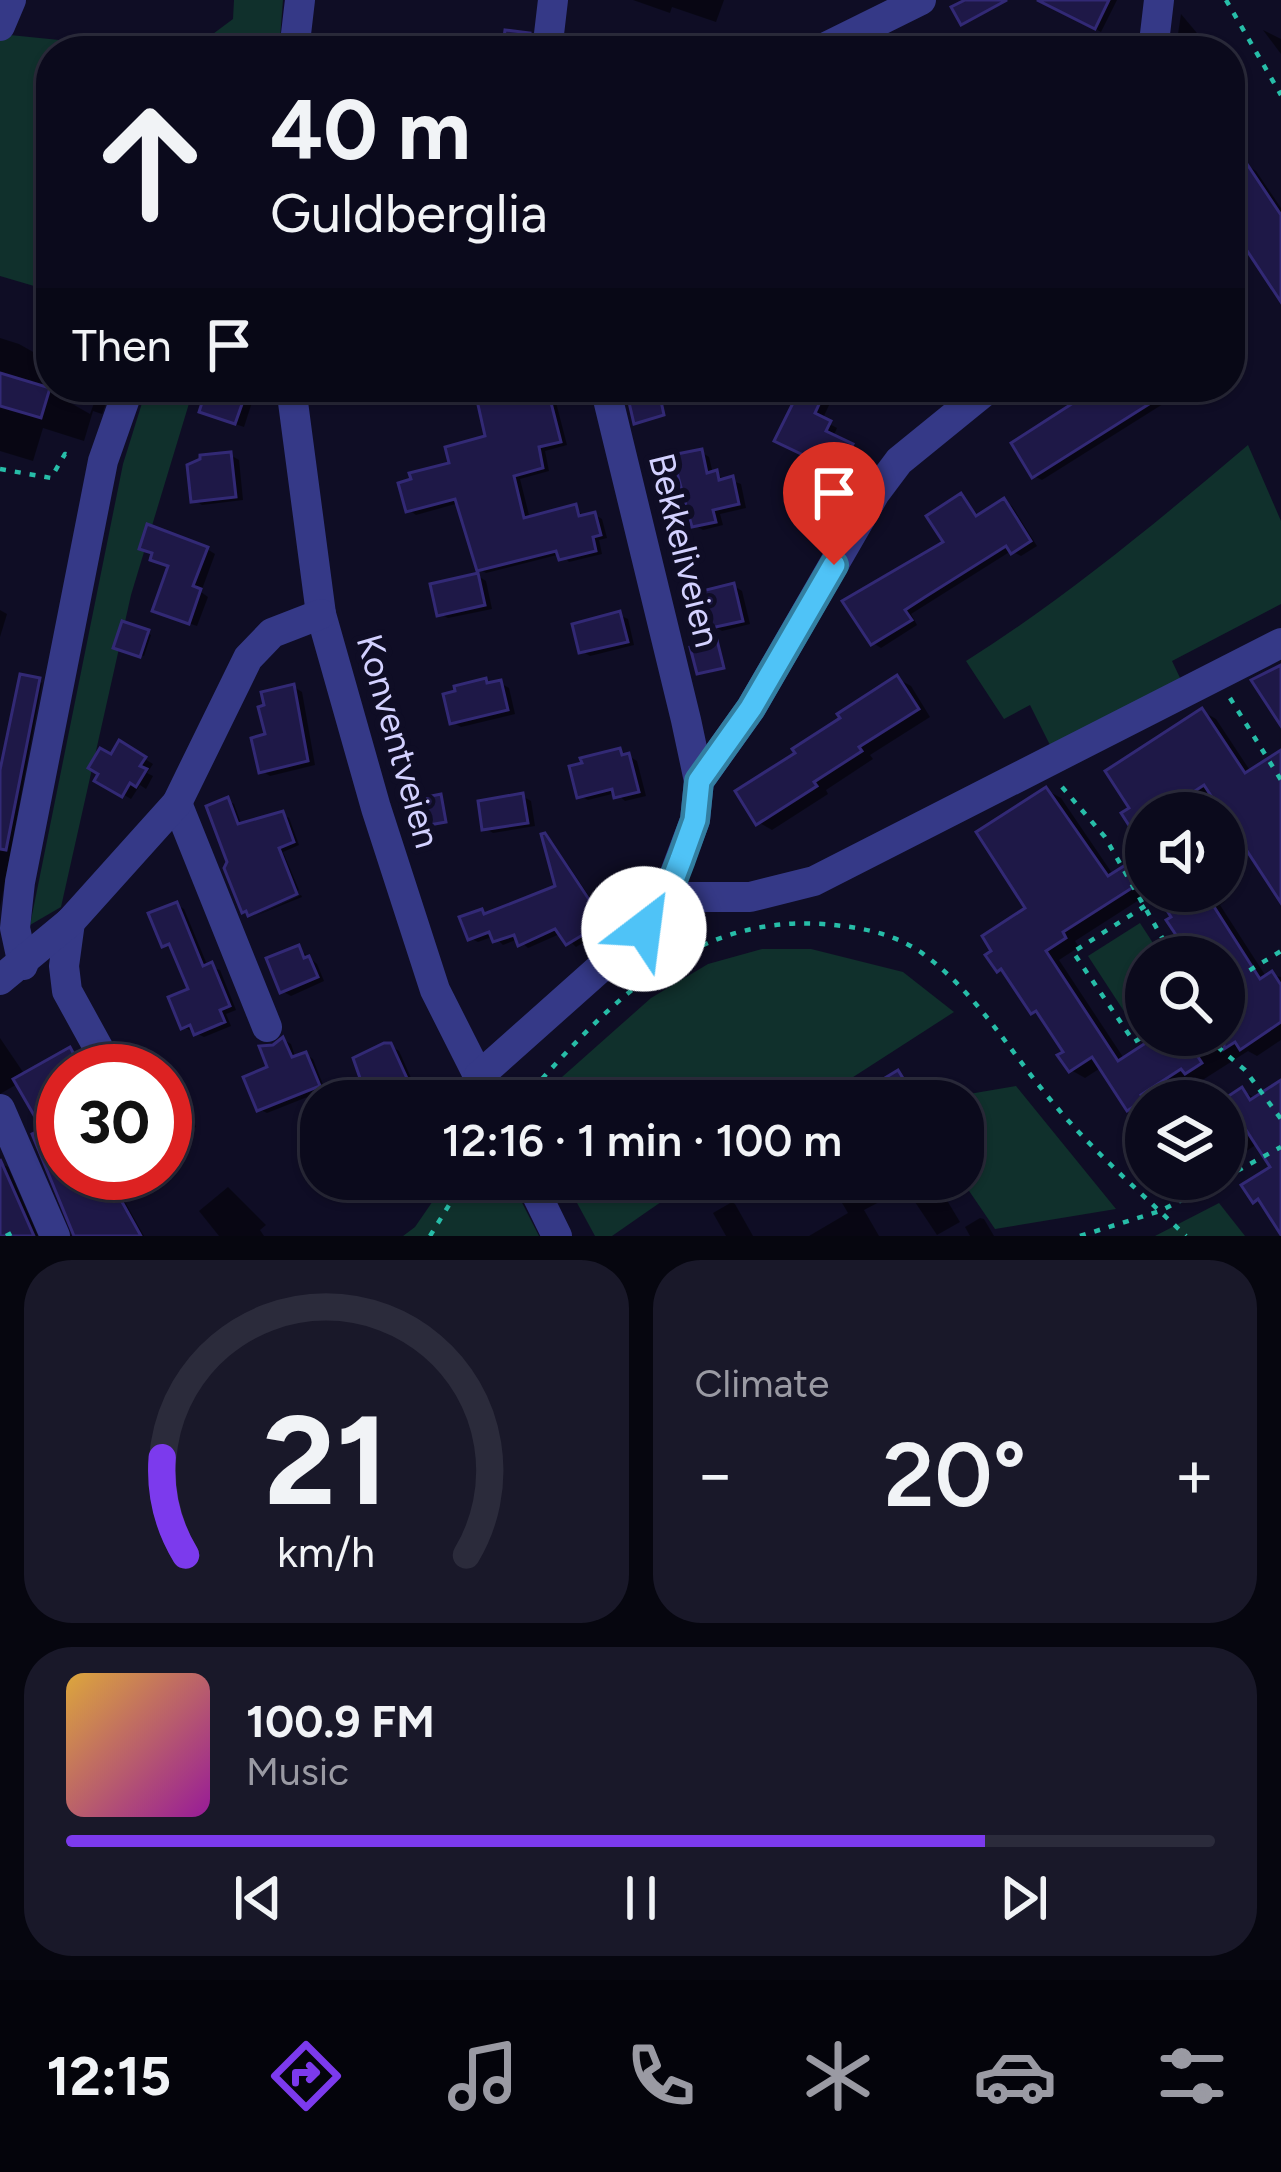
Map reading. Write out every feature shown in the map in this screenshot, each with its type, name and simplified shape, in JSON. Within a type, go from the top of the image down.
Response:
[{"type":"street","points":[[0,26],[11,0]]},
{"type":"street","points":[[296,36],[300,0]]},
{"type":"street","points":[[549,36],[553,0]]},
{"type":"street","points":[[848,36],[921,0]]},
{"type":"street","points":[[1155,36],[1159,0]]},
{"type":"street","points":[[11,972],[20,883],[103,461],[124,402]]},
{"type":"street","name":"Konventveien","points":[[293,402],[321,614],[376,808],[435,990],[481,1080]]},
{"type":"street","name":"Bekkeliveien","points":[[493,1080],[644,929],[666,898],[695,820],[699,781],[608,402]]},
{"type":"street","points":[[699,781],[751,708],[875,493],[898,461],[971,402]]},
{"type":"street","points":[[11,972],[70,922],[177,803],[248,658],[272,633],[321,614]]},
{"type":"street","points":[[666,898],[750,897],[814,881],[1281,643]]},
{"type":"street","points":[[177,803],[267,1027]]},
{"type":"street","points":[[70,922],[64,966],[67,991],[96,1044]]},
{"type":"street","points":[[0,1109],[55,1236]]},
{"type":"street","points":[[539,1200],[557,1236]]},
{"type":"path","points":[[1226,0],[1281,95]]},
{"type":"path","points":[[0,469],[51,478],[65,454],[103,461]]},
{"type":"path","points":[[1217,678],[1281,780]]},
{"type":"path","points":[[1043,764],[1106,837],[1125,872]]},
{"type":"path","points":[[1125,1029],[1073,952],[1135,912]]},
{"type":"path","points":[[543,1080],[656,968],[710,938],[808,923],[867,927],[923,953],[975,1000],[1047,1096],[1186,1236]]},
{"type":"path","points":[[1245,973],[1281,951]]},
{"type":"path","points":[[1228,1056],[1245,1070],[1281,1119]]},
{"type":"path","points":[[1245,1167],[1281,1148]]},
{"type":"path","points":[[430,1236],[452,1200]]},
{"type":"path","points":[[1080,1236],[1182,1200]]},
{"type":"green space","points":[[234,0],[283,0],[280,36],[210,36],[233,19]]},
{"type":"green space","points":[[0,34],[36,38],[36,287],[0,276]]},
{"type":"green space","points":[[142,402],[189,402],[131,595],[61,907],[30,925],[123,464]]},
{"type":"green space","points":[[1248,445],[1281,521],[1281,604],[1172,661],[1182,682],[1050,745],[1030,705],[1004,719],[966,661],[1076,585]]},
{"type":"green space","points":[[1140,923],[1148,936],[1125,936],[1125,1013],[1088,956]]},
{"type":"green space","points":[[762,949],[811,949],[903,972],[954,1012],[849,1080],[559,1080],[651,998],[708,964]]},
{"type":"green space","points":[[1016,1086],[1116,1209],[995,1229],[975,1200],[984,1200],[984,1091]]},
{"type":"green space","points":[[434,1200],[521,1200],[539,1236],[403,1236]]},
{"type":"green space","points":[[575,1200],[664,1200],[612,1236],[595,1236]]},
{"type":"green space","points":[[1219,1203],[1245,1236],[1155,1236]]},
{"type":"building","points":[[965,0],[1007,0],[961,25],[951,7]]},
{"type":"building","points":[[1037,0],[1109,0],[1095,29]]},
{"type":"building","points":[[505,30],[530,33],[530,36],[504,36]]},
{"type":"building","points":[[1245,161],[1281,215],[1281,302],[1245,248]]},
{"type":"building","points":[[0,373],[36,384],[36,402],[46,402],[41,418],[0,406]]},
{"type":"building","points":[[202,402],[243,402],[235,424],[199,412]]},
{"type":"building","points":[[477,402],[551,402],[561,442],[539,447],[543,468],[514,476],[524,518],[576,504],[579,516],[595,512],[601,535],[593,537],[596,551],[559,560],[556,551],[477,571],[455,499],[406,512],[398,483],[411,479],[409,473],[449,463],[445,447],[485,436]]},
{"type":"building","points":[[629,402],[661,402],[664,415],[634,424]]},
{"type":"building","points":[[794,402],[820,402],[815,413],[831,421],[826,431],[853,444],[839,472],[774,441]]},
{"type":"building","points":[[1075,402],[1152,402],[1032,478],[1011,443]]},
{"type":"building","points":[[702,449],[707,473],[717,470],[719,480],[733,476],[739,504],[713,510],[716,522],[692,527],[672,455]]},
{"type":"building","points":[[231,452],[236,497],[191,502],[187,465],[200,455]]},
{"type":"building","points":[[961,493],[976,516],[1004,498],[1031,541],[1011,554],[1006,546],[905,610],[912,620],[871,645],[842,601],[943,542],[926,516]]},
{"type":"building","points":[[147,524],[208,547],[193,586],[201,589],[189,624],[152,611],[168,566],[150,560],[152,553],[139,549]]},
{"type":"building","points":[[478,573],[485,605],[437,616],[430,584]]},
{"type":"building","points":[[734,583],[743,621],[711,628],[702,591]]},
{"type":"building","points":[[620,611],[628,642],[579,653],[572,624]]},
{"type":"building","points":[[122,621],[149,630],[140,657],[113,648]]},
{"type":"building","points":[[717,640],[724,668],[697,674],[690,647]]},
{"type":"building","points":[[1281,665],[1281,726],[1251,680]]},
{"type":"building","points":[[20,674],[40,678],[6,850],[0,849],[0,770]]},
{"type":"building","points":[[897,675],[919,709],[859,747],[862,751],[814,782],[817,786],[756,825],[735,791],[795,753],[792,749],[840,718],[837,714]]},
{"type":"building","points":[[486,678],[487,683],[501,680],[508,710],[450,724],[443,694],[455,691],[454,686]]},
{"type":"building","points":[[294,684],[308,761],[259,773],[251,738],[265,734],[258,707],[264,705],[261,692]]},
{"type":"building","points":[[1202,708],[1245,773],[1281,750],[1281,903],[1245,848],[1245,792],[1209,792],[1204,785],[1193,792],[1125,792],[1125,802],[1105,771]]},
{"type":"building","points":[[119,740],[146,757],[140,766],[147,769],[136,787],[130,783],[122,797],[94,781],[98,774],[88,768],[100,748],[111,754]]},
{"type":"building","points":[[620,748],[622,755],[629,753],[639,792],[614,798],[612,789],[577,798],[569,766],[582,763],[580,758]]},
{"type":"building","points":[[1046,787],[1108,876],[1125,865],[1125,892],[1063,932],[1066,938],[1046,951],[1118,1061],[1126,1056],[1198,1056],[1202,1063],[1164,1080],[1125,1080],[1125,1108],[1092,1057],[1069,1072],[1057,1055],[1063,1052],[1036,1011],[1031,1014],[1001,969],[997,972],[985,955],[991,951],[982,936],[1025,908],[976,832]]},
{"type":"building","points":[[523,793],[528,823],[482,830],[478,801]]},
{"type":"building","points":[[441,794],[446,822],[418,827],[412,800]]},
{"type":"building","points":[[228,797],[238,824],[283,811],[294,842],[279,848],[297,894],[248,916],[242,913],[224,868],[227,862],[206,806]]},
{"type":"building","points":[[545,833],[590,901],[614,884],[629,907],[566,945],[555,929],[518,946],[514,935],[493,942],[489,932],[468,940],[459,917],[482,909],[484,914],[555,886],[541,834]]},
{"type":"building","points":[[177,902],[203,966],[212,962],[230,1006],[220,1010],[225,1022],[194,1035],[190,1025],[181,1029],[168,997],[188,989],[169,944],[162,947],[148,913]]},
{"type":"building","points":[[1168,912],[1217,912],[1233,936],[1177,936],[1166,920],[1171,917]]},
{"type":"building","points":[[299,945],[318,977],[280,993],[266,958]]},
{"type":"building","points":[[1245,955],[1260,979],[1272,971],[1281,985],[1281,1022],[1245,1047]]},
{"type":"building","points":[[283,1037],[292,1057],[306,1052],[318,1080],[300,1080],[300,1094],[257,1111],[243,1077],[267,1067],[259,1046],[273,1045]]},
{"type":"building","points":[[391,1043],[408,1080],[361,1080],[353,1058]]},
{"type":"building","points":[[36,1066],[36,1119],[13,1079]]},
{"type":"building","points":[[898,1070],[904,1080],[882,1080]]},
{"type":"building","points":[[1281,1080],[1281,1235],[1258,1199],[1253,1203],[1245,1191],[1245,1183],[1270,1167],[1245,1131],[1245,1092],[1250,1100]]},
{"type":"building","points":[[0,1159],[34,1236],[0,1236]]},
{"type":"building","points":[[59,1200],[121,1200],[141,1236],[74,1236]]},
{"type":"route","points":[[644,929],[666,898],[681,859],[695,820],[699,781],[751,708],[834,565]]}]
